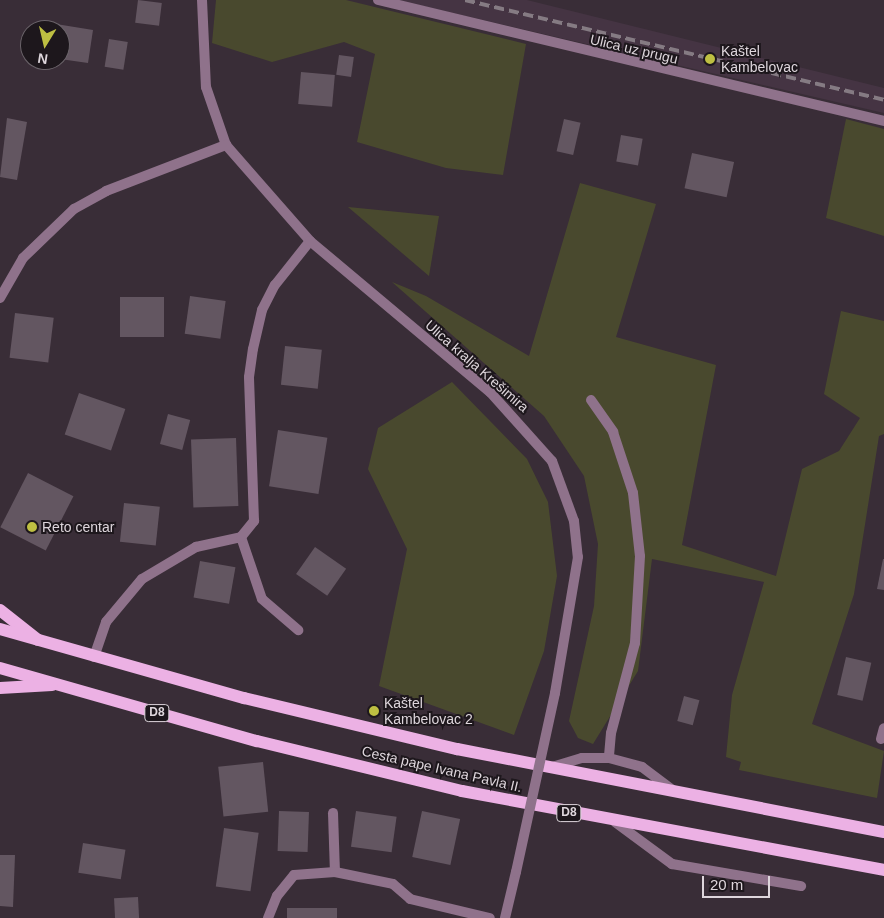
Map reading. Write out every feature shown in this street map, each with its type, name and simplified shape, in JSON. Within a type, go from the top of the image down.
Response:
[{"type":"main road","points":[[0,610],[40,641]]},
{"type":"main road","name":"Cesta pape Ivana Pavla II.","points":[[0,630],[244,698],[545,769],[884,832]]},
{"type":"main road","name":"Cesta pape Ivana Pavla II.","points":[[0,668],[257,741],[615,822],[884,870]]},
{"type":"main road","points":[[0,688],[56,684]]},
{"type":"street","name":"Ulica kralja Krešimira","points":[[202,0],[206,87],[226,146],[310,241],[490,392],[552,461],[574,521],[578,557],[555,693],[505,918]]},
{"type":"street","name":"Ulica uz prugu","points":[[378,0],[884,121]]},
{"type":"street","points":[[0,298],[23,258],[74,209],[106,190],[226,146]]},
{"type":"street","points":[[94,656],[106,622],[142,580],[196,547],[241,536],[256,511],[249,377],[253,349],[262,310],[275,285],[310,241]]},
{"type":"street","points":[[592,400],[613,432],[633,493],[640,556],[635,643],[611,733],[609,758]]},
{"type":"street","points":[[241,536],[262,599],[280,619],[298,630]]},
{"type":"street","points":[[545,769],[582,758],[609,758],[642,767],[678,795]]},
{"type":"street","points":[[332,813],[335,872]]},
{"type":"street","points":[[615,822],[672,864],[801,886]]},
{"type":"street","points":[[268,918],[277,896],[294,875],[335,872],[393,884],[410,900],[490,918]]},
{"type":"shaded area","points":[[216,0],[346,0],[526,44],[503,175],[446,168],[357,142],[375,54],[344,42],[272,62],[212,43]]},
{"type":"shaded area","points":[[397,0],[527,0],[884,88],[884,113]]},
{"type":"shaded area","points":[[846,119],[884,129],[884,236],[826,218]]},
{"type":"shaded area","points":[[580,183],[656,204],[616,337],[716,365],[682,545],[776,576],[802,469],[839,451],[860,418],[824,394],[841,311],[884,321],[884,434],[879,436],[854,594],[812,724],[884,751],[877,798],[739,770],[741,762],[726,757],[732,695],[764,582],[652,559],[638,671],[593,744],[578,738],[569,721],[594,606],[598,544],[584,476],[544,416],[392,282],[426,296],[529,356]]},
{"type":"shaded area","points":[[348,207],[439,216],[429,276]]},
{"type":"shaded area","points":[[452,382],[527,459],[548,502],[557,576],[544,651],[514,735],[379,686],[407,549],[368,469],[378,428]]},
{"type":"building","points":[[138,0],[162,3],[159,26],[135,23]]},
{"type":"building","points":[[70,26],[93,30],[88,63],[70,60]]},
{"type":"building","points":[[109,39],[128,42],[123,70],[105,67]]},
{"type":"building","points":[[339,55],[354,57],[351,77],[336,75]]},
{"type":"building","points":[[301,72],[335,75],[332,107],[298,104]]},
{"type":"building","points":[[7,118],[27,122],[17,180],[0,177]]},
{"type":"building","points":[[564,119],[581,123],[573,155],[557,151]]},
{"type":"building","points":[[621,135],[643,139],[638,165],[616,162]]},
{"type":"building","points":[[692,153],[734,162],[727,197],[685,188]]},
{"type":"building","points":[[190,296],[226,301],[220,339],[185,334]]},
{"type":"building","points":[[120,297],[164,297],[164,337],[120,337]]},
{"type":"building","points":[[15,313],[54,318],[48,362],[10,358]]},
{"type":"building","points":[[285,346],[322,350],[318,389],[281,385]]},
{"type":"building","points":[[79,393],[125,409],[111,451],[65,435]]},
{"type":"building","points":[[168,414],[190,420],[182,450],[160,444]]},
{"type":"building","points":[[278,430],[327,438],[318,494],[269,486]]},
{"type":"building","points":[[236,438],[238,506],[193,508],[191,440]]},
{"type":"building","points":[[28,473],[73,496],[46,551],[0,527]]},
{"type":"building","points":[[124,503],[160,507],[156,546],[120,542]]},
{"type":"building","points":[[315,547],[346,569],[327,596],[296,574]]},
{"type":"building","points":[[884,559],[884,590],[877,589]]},
{"type":"building","points":[[200,561],[235,567],[229,604],[194,597]]},
{"type":"building","points":[[846,657],[871,663],[863,701],[837,695]]},
{"type":"building","points":[[684,696],[699,700],[693,725],[677,721]]},
{"type":"building","points":[[263,762],[268,812],[223,816],[218,767]]},
{"type":"building","points":[[279,811],[309,812],[308,852],[278,851]]},
{"type":"building","points":[[356,811],[397,817],[392,852],[351,847]]},
{"type":"building","points":[[422,811],[460,819],[450,865],[412,857]]},
{"type":"building","points":[[224,828],[259,833],[250,891],[216,886]]},
{"type":"building","points":[[83,843],[125,850],[121,879],[78,873]]},
{"type":"building","points":[[0,855],[15,855],[13,907],[0,906]]},
{"type":"building","points":[[138,897],[139,918],[115,918],[114,898]]},
{"type":"building","points":[[287,908],[337,908],[337,918],[287,918]]},
{"type":"railway","points":[[465,0],[884,100]]},
{"type":"place","name":"Kaštel Kambelovac","points":[[710,59]]},
{"type":"place","name":"Reto centar","points":[[32,527]]},
{"type":"place","name":"Kaštel Kambelovac 2","points":[[374,711]]}]
